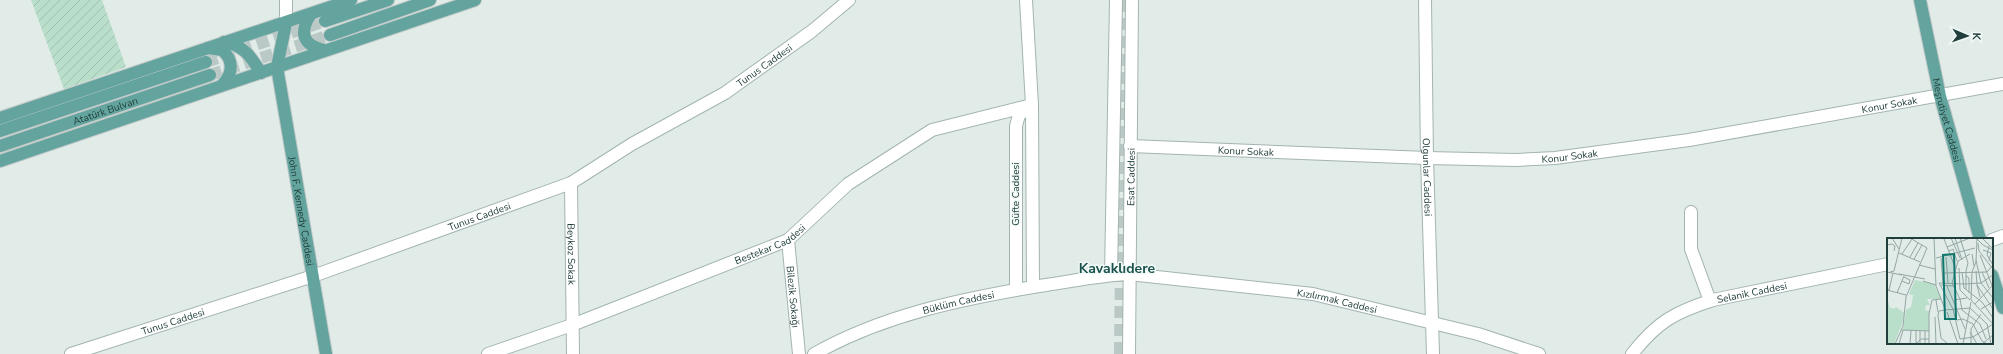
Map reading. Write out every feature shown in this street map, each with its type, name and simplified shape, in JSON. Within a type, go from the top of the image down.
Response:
[{"type":"main road","points":[[0,118],[351,0]]},
{"type":"main road","points":[[325,21],[388,0]]},
{"type":"main road","points":[[330,35],[430,0]]},
{"type":"main road","points":[[0,161],[223,84],[261,73],[324,50],[475,0]]},
{"type":"main road","name":"Meşrutiyet Caddesi","points":[[1920,0],[1940,96],[1980,238]]},
{"type":"main road","points":[[311,14],[304,29],[305,37],[312,47],[324,50]]},
{"type":"main road","points":[[276,67],[286,23]]},
{"type":"main road","points":[[224,42],[235,44],[244,49],[261,73]]},
{"type":"main road","points":[[208,48],[222,50],[230,60],[230,72],[223,84]]},
{"type":"main road","name":"Atatürk Bulvarı","points":[[0,131],[206,62]]},
{"type":"main road","name":"John F. Kennedy Caddesi","points":[[276,67],[314,276],[326,354]]},
{"type":"main road","name":"Atatürk Bulvarı","points":[[0,146],[210,75]]},
{"type":"main road","points":[[1993,278],[2003,308]]},
{"type":"street","points":[[286,0],[286,23]]},
{"type":"street","name":"Tunus Caddesi","points":[[71,354],[314,276],[571,183],[632,144],[725,93],[812,30],[849,0]]},
{"type":"street","name":"Güfte Caddesi","points":[[1026,0],[1032,105],[1033,288]]},
{"type":"street","name":"Esat Caddesi","points":[[1111,275],[1116,0]]},
{"type":"street","name":"Esat Caddesi","points":[[1129,354],[1132,0]]},
{"type":"street","name":"Olgunlar Caddesi","points":[[1425,0],[1427,158],[1433,354]]},
{"type":"street","name":"Konur Sokak","points":[[1130,146],[1427,158],[1516,160],[1555,158],[1624,150],[2003,84]]},
{"type":"street","name":"Güfte Caddesi","points":[[1016,290],[1016,126],[1019,115],[1032,105]]},
{"type":"street","name":"Bestekar Caddesi","points":[[488,354],[572,325],[788,240],[848,184],[932,130],[1032,105]]},
{"type":"street","name":"Beykoz Sokak","points":[[571,183],[573,354]]},
{"type":"street","points":[[1015,195],[1032,194]]},
{"type":"street","points":[[1691,212],[1691,249],[1710,301]]},
{"type":"street","points":[[1993,240],[2003,236]]},
{"type":"street","name":"Bilezik Sokağı","points":[[788,240],[799,354]]},
{"type":"street","name":"Selanik Caddesi","points":[[1632,354],[1663,321],[1692,307],[1710,301],[1887,264]]},
{"type":"street","name":"Kızılırmak Caddesi","points":[[1111,275],[1129,274],[1313,294],[1431,321],[1478,334],[1539,354]]},
{"type":"street","name":"Büklüm Caddesi","points":[[814,354],[841,338],[891,319],[941,304],[1111,275]]},
{"type":"green space","points":[[31,0],[102,0],[126,67],[64,89]]},
{"type":"tunnel","points":[[1120,354],[1124,0]]},
{"type":"tunnel","points":[[206,62],[325,21]]},
{"type":"tunnel","points":[[210,75],[330,35]]},
{"type":"district","name":"Kavaklıdere","points":[[1117,268]]}]
